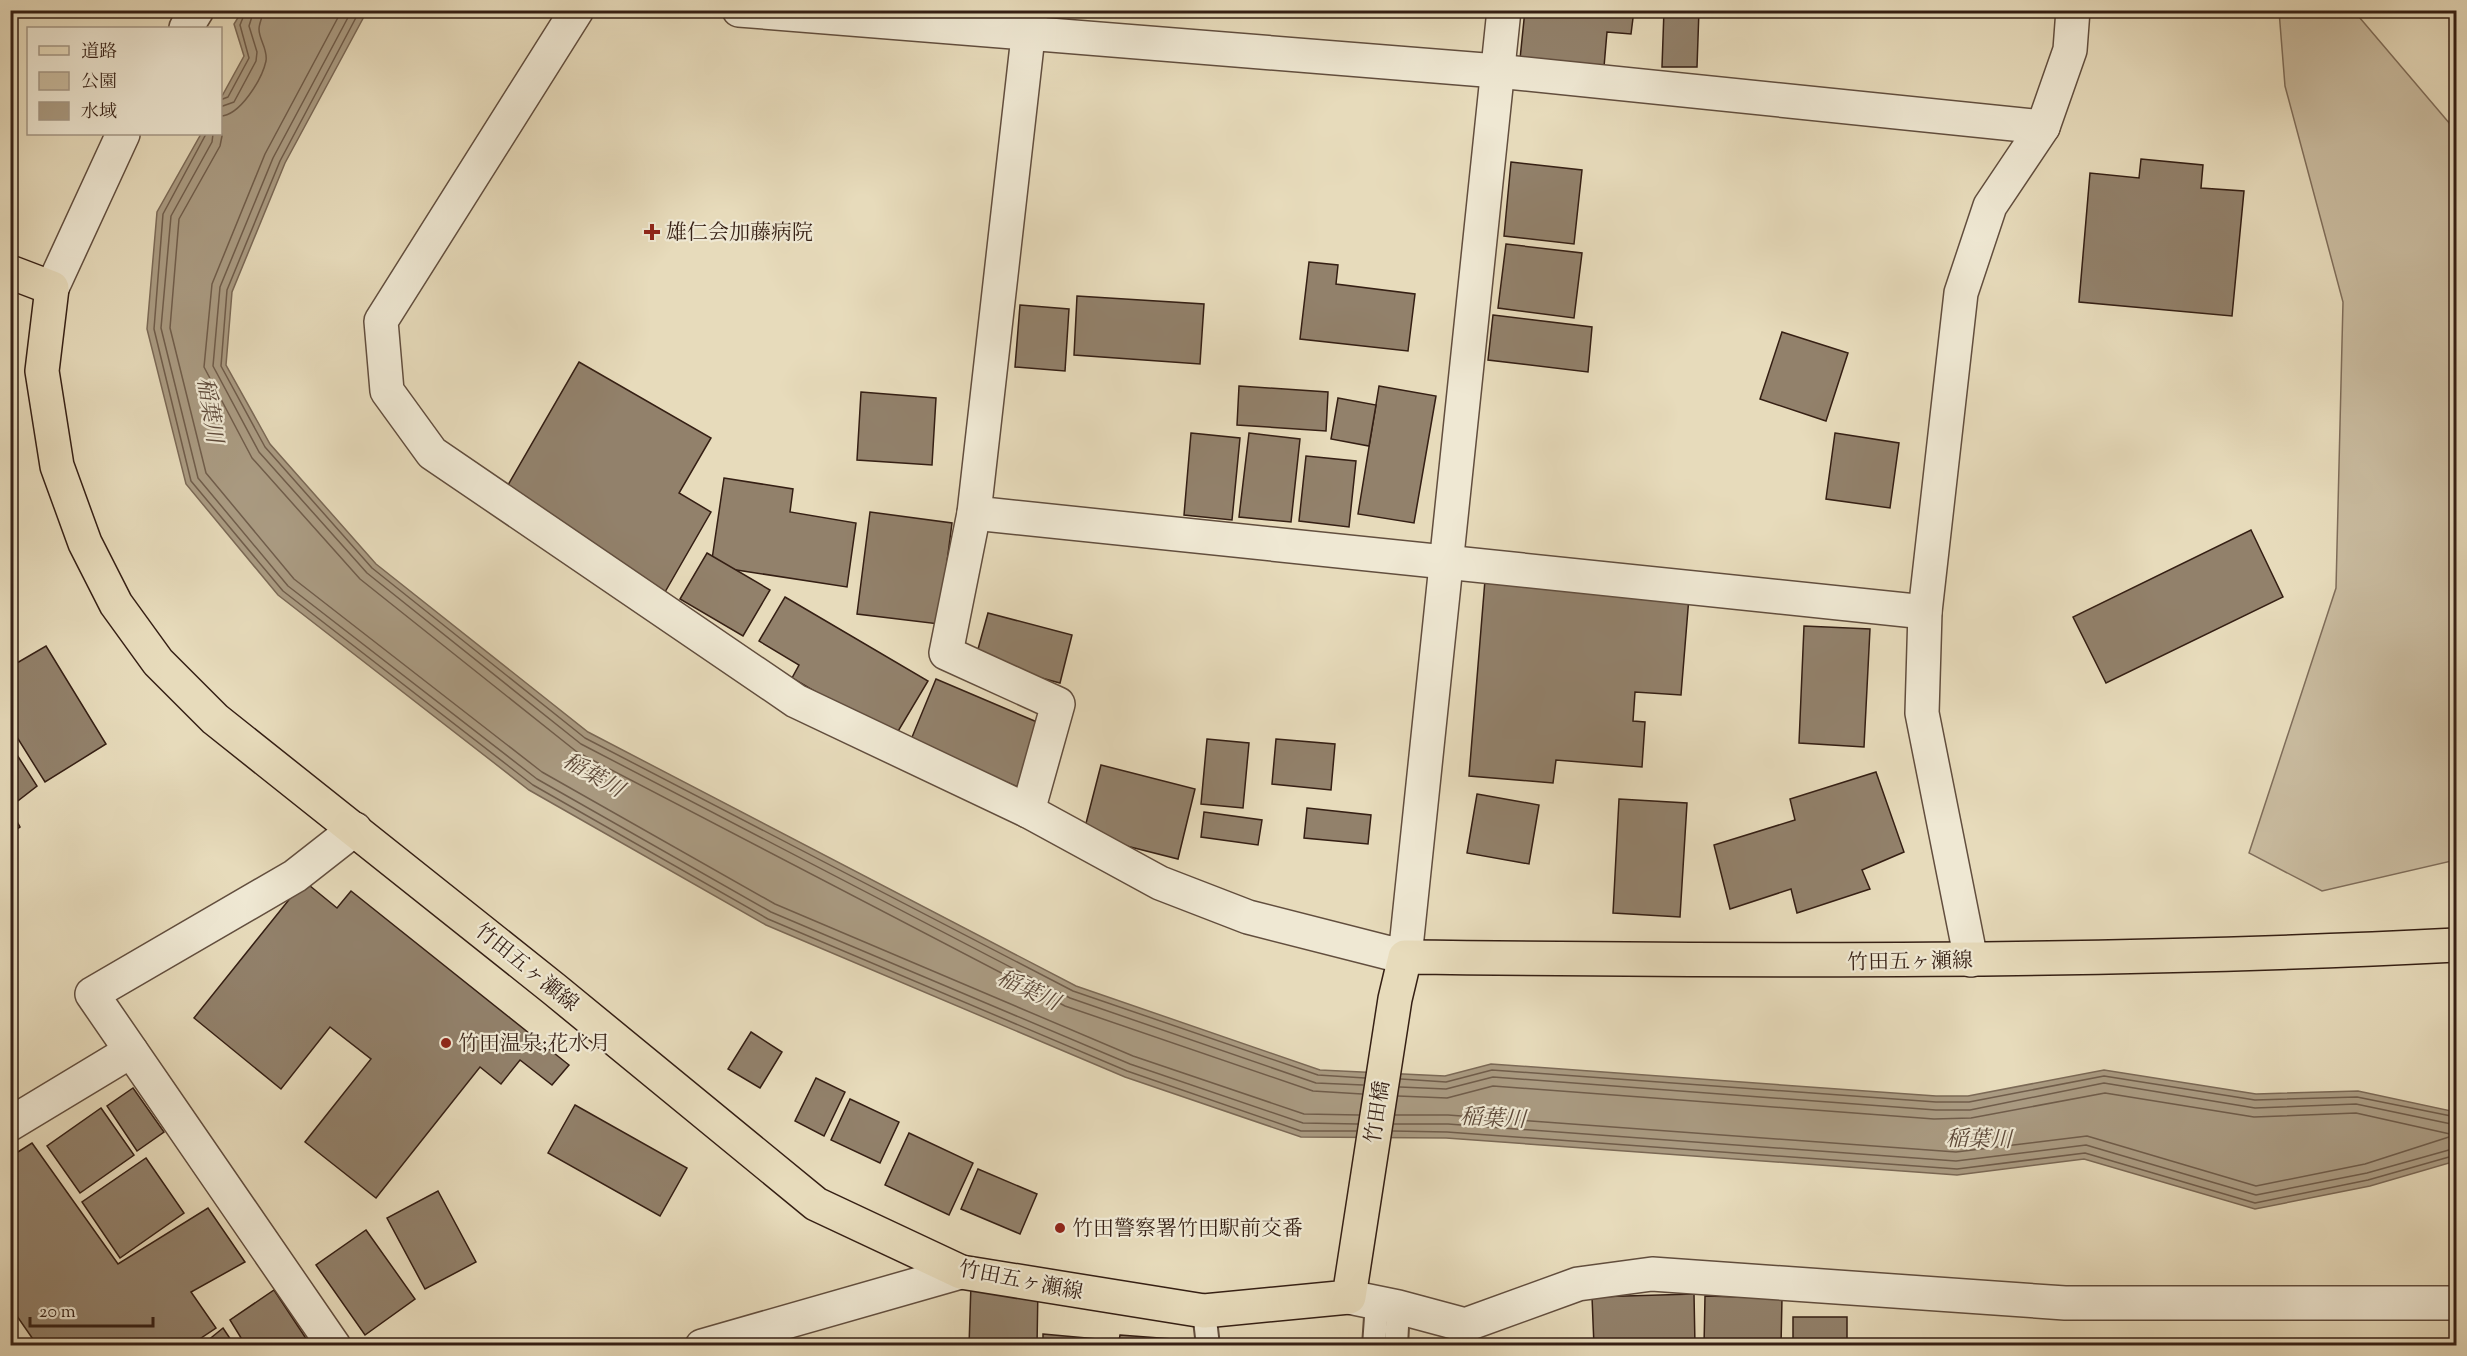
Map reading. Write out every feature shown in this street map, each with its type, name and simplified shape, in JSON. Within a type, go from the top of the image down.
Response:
[{"type":"main road","points":[[10,272],[52,288]]},
{"type":"main road","name":"竹田五ヶ瀬線","points":[[52,288],[42,371],[57,466],[85,543],[116,604],[158,662],[214,719],[355,829],[816,1204],[961,1272],[1204,1311],[1375,1302]]},
{"type":"main road","name":"竹田五ヶ瀬線","points":[[1405,957],[1812,962],[2343,951],[2457,945]]},
{"type":"main road","name":"竹田橋","points":[[1375,1302],[1360,1226],[1395,999],[1405,957]]},
{"type":"street","points":[[187,27],[197,10]]},
{"type":"street","points":[[576,10],[381,321],[387,391],[432,453],[796,701],[1028,811],[1160,883],[1248,917],[1405,957],[1504,10]]},
{"type":"street","points":[[739,10],[1030,21],[2043,127]]},
{"type":"street","points":[[1971,960],[1922,713],[1925,612],[1961,294],[1990,207],[2043,127],[2070,50],[2073,10]]},
{"type":"street","points":[[1028,811],[1058,704],[946,652],[974,513],[1030,21]]},
{"type":"street","points":[[52,288],[123,135]]},
{"type":"street","points":[[974,513],[1925,612]]},
{"type":"street","points":[[334,1346],[92,994],[295,876],[355,829]]},
{"type":"street","points":[[10,1124],[131,1051]]},
{"type":"street","points":[[702,1346],[961,1272]]},
{"type":"street","points":[[1375,1302],[1465,1325],[1578,1284],[1652,1274],[2065,1303],[2457,1303]]},
{"type":"lane","points":[[1374,1346],[1375,1302]]},
{"type":"lane","points":[[1375,1302],[1396,1346]]},
{"type":"lane","points":[[1204,1311],[1208,1346]]},
{"type":"green space","points":[[2279,11],[2354,11],[2456,131],[2456,860],[2322,891],[2249,853],[2336,588],[2343,302],[2285,86]]},
{"type":"water","name":"稲葉川","points":[[242,11],[367,11],[285,163],[232,292],[226,365],[270,444],[376,564],[588,732],[1076,986],[1320,1070],[1445,1076],[1491,1064],[1936,1096],[1968,1096],[2104,1070],[2256,1094],[2358,1091],[2456,1112],[2456,1161],[2370,1186],[2255,1209],[2084,1159],[1957,1175],[1446,1138],[1301,1137],[1125,1077],[766,925],[529,790],[278,595],[186,484],[147,329],[157,212],[200,135],[222,135],[222,96],[244,56],[234,24]]},
{"type":"building","points":[[1525,10],[1634,10],[1631,34],[1607,32],[1604,67],[1520,59]]},
{"type":"building","points":[[1664,10],[1699,10],[1697,67],[1662,67]]},
{"type":"building","points":[[2141,159],[2203,165],[2201,188],[2244,191],[2232,316],[2079,302],[2090,173],[2139,178]]},
{"type":"building","points":[[1511,162],[1582,170],[1574,244],[1504,236]]},
{"type":"building","points":[[1506,244],[1582,253],[1574,318],[1498,308]]},
{"type":"building","points":[[1309,262],[1338,265],[1336,284],[1415,294],[1408,351],[1300,339]]},
{"type":"building","points":[[1077,296],[1204,304],[1200,364],[1074,355]]},
{"type":"building","points":[[1020,305],[1069,309],[1065,371],[1015,367]]},
{"type":"building","points":[[1493,315],[1592,327],[1588,372],[1488,360]]},
{"type":"building","points":[[1782,332],[1848,353],[1826,421],[1760,399]]},
{"type":"building","points":[[579,362],[711,438],[679,493],[711,512],[665,592],[501,497]]},
{"type":"building","points":[[1239,386],[1328,392],[1326,431],[1237,425]]},
{"type":"building","points":[[1379,386],[1436,396],[1414,523],[1358,514]]},
{"type":"building","points":[[861,392],[936,398],[932,465],[857,460]]},
{"type":"building","points":[[1338,398],[1376,405],[1369,446],[1331,439]]},
{"type":"building","points":[[1191,433],[1240,438],[1232,520],[1184,515]]},
{"type":"building","points":[[1249,433],[1300,439],[1291,522],[1239,517]]},
{"type":"building","points":[[1835,433],[1899,443],[1890,508],[1826,499]]},
{"type":"building","points":[[1306,456],[1356,461],[1349,527],[1299,521]]},
{"type":"building","points":[[724,478],[793,489],[790,512],[856,523],[847,587],[711,566]]},
{"type":"building","points":[[870,512],[952,523],[939,624],[857,614]]},
{"type":"building","points":[[2251,530],[2283,597],[2106,683],[2073,617]]},
{"type":"building","points":[[707,553],[770,590],[743,636],[680,599]]},
{"type":"building","points":[[1485,580],[1689,597],[1681,695],[1635,692],[1633,721],[1645,722],[1642,767],[1556,760],[1553,783],[1469,776]]},
{"type":"building","points":[[785,597],[928,681],[894,738],[792,678],[799,665],[759,641]]},
{"type":"building","points":[[988,613],[1072,635],[1060,683],[975,660]]},
{"type":"building","points":[[1804,626],[1870,629],[1864,747],[1799,743]]},
{"type":"building","points":[[46,646],[106,744],[45,782],[10,726],[10,667]]},
{"type":"building","points":[[936,679],[1044,725],[1018,787],[910,742]]},
{"type":"building","points":[[1207,739],[1249,743],[1243,808],[1201,804]]},
{"type":"building","points":[[1276,739],[1335,744],[1331,790],[1272,784]]},
{"type":"building","points":[[10,744],[37,786],[10,807]]},
{"type":"building","points":[[1101,765],[1195,789],[1178,859],[1083,835]]},
{"type":"building","points":[[1876,772],[1904,852],[1862,870],[1870,889],[1797,913],[1791,889],[1730,909],[1714,845],[1795,820],[1790,799]]},
{"type":"building","points":[[1477,794],[1539,805],[1529,864],[1467,853]]},
{"type":"building","points":[[1619,799],[1687,803],[1680,917],[1613,913]]},
{"type":"building","points":[[1307,808],[1371,815],[1368,844],[1304,838]]},
{"type":"building","points":[[10,809],[20,827],[10,834]]},
{"type":"building","points":[[1204,812],[1262,820],[1258,845],[1201,837]]},
{"type":"building","name":"竹田温泉;花水月","points":[[304,881],[337,908],[351,891],[569,1065],[552,1085],[520,1060],[501,1084],[480,1067],[376,1198],[305,1142],[371,1059],[330,1027],[281,1089],[194,1018]]},
{"type":"building","points":[[751,1032],[782,1052],[760,1088],[728,1069]]},
{"type":"building","points":[[816,1078],[845,1092],[824,1136],[795,1121]]},
{"type":"building","points":[[133,1088],[164,1132],[137,1151],[107,1106]]},
{"type":"building","points":[[850,1099],[899,1122],[880,1163],[831,1140]]},
{"type":"building","points":[[575,1105],[687,1168],[660,1216],[548,1153]]},
{"type":"building","points":[[101,1108],[134,1155],[80,1193],[47,1146]]},
{"type":"building","points":[[909,1133],[973,1163],[949,1215],[885,1185]]},
{"type":"building","points":[[32,1143],[118,1264],[208,1208],[245,1262],[191,1292],[216,1328],[189,1346],[37,1345],[10,1306],[10,1157]]},
{"type":"building","points":[[146,1158],[184,1213],[120,1258],[82,1202]]},
{"type":"building","points":[[978,1169],[1037,1194],[1020,1234],[961,1209]]},
{"type":"building","points":[[438,1191],[476,1262],[425,1289],[387,1218]]},
{"type":"building","points":[[366,1230],[415,1299],[365,1335],[316,1265]]},
{"type":"building","points":[[971,1284],[1038,1286],[1037,1346],[969,1346]]},
{"type":"building","points":[[274,1290],[311,1346],[246,1346],[230,1320]]},
{"type":"building","points":[[1694,1294],[1695,1346],[1594,1346],[1592,1297]]},
{"type":"building","points":[[1705,1296],[1782,1298],[1781,1346],[1704,1346]]},
{"type":"building","points":[[1793,1317],[1847,1317],[1847,1346],[1793,1346]]},
{"type":"building","points":[[223,1328],[235,1346],[201,1346]]},
{"type":"building","points":[[1043,1334],[1108,1340],[1108,1346],[1043,1346]]},
{"type":"building","points":[[1120,1335],[1172,1339],[1171,1346],[1118,1346]]},
{"type":"place","name":"雄仁会加藤病院","points":[[652,232]]},
{"type":"place","name":"竹田温泉;花水月","points":[[446,1043]]},
{"type":"place","name":"竹田警察署竹田駅前交番","points":[[1060,1228]]}]
